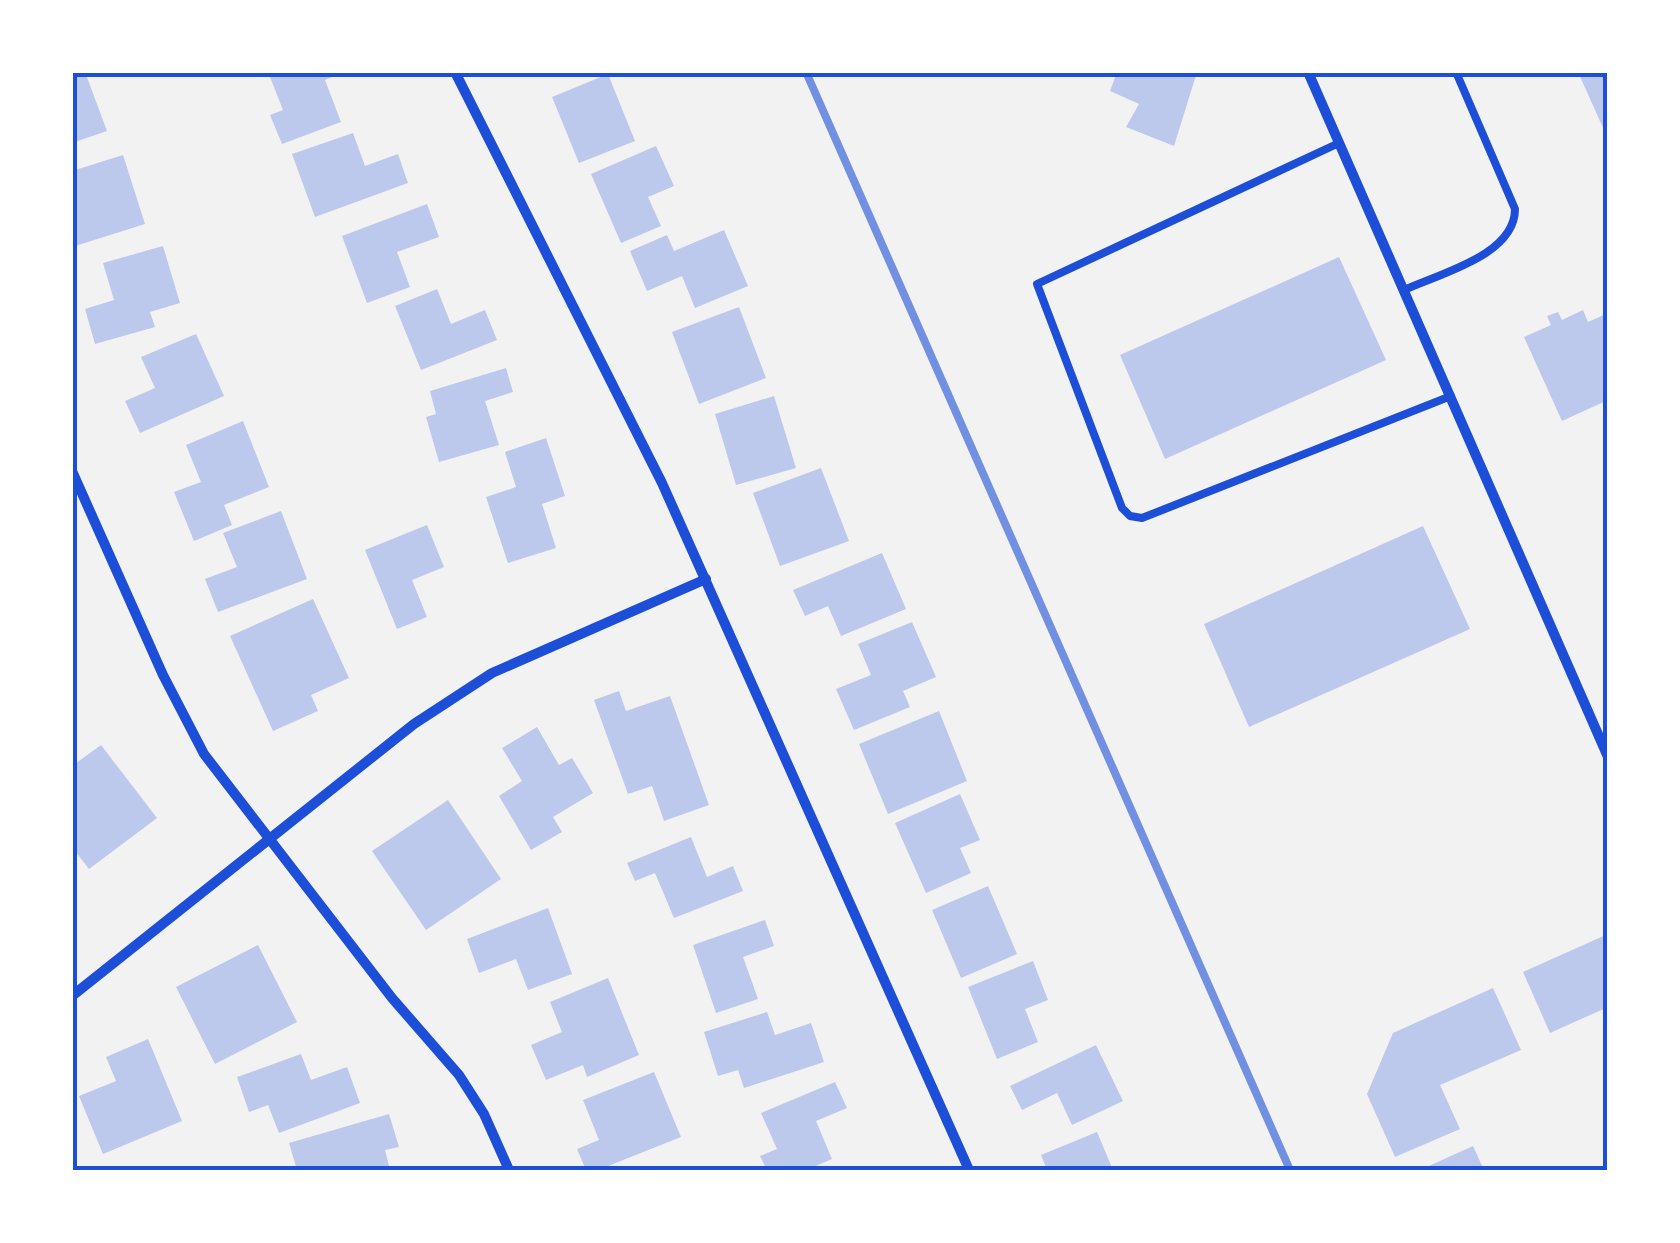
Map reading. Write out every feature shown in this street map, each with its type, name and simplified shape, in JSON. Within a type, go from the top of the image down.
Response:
[{"type":"street","points":[[455,72],[706,579],[969,1170]]},
{"type":"street","points":[[1308,72],[1608,757]]},
{"type":"street","points":[[72,471],[162,675],[204,754],[392,998],[459,1075],[484,1114],[509,1170]]},
{"type":"street","points":[[72,996],[414,724],[492,673],[706,579]]},
{"type":"lane","points":[[1404,290],[1502,244],[1515,228],[1515,209],[1456,72]]},
{"type":"lane","points":[[1339,143],[1037,284],[1122,508],[1130,516],[1142,518],[1451,396]]},
{"type":"building","points":[[72,72],[85,72],[107,131],[72,143]]},
{"type":"building","points":[[268,72],[344,72],[325,80],[341,122],[282,144],[270,115],[283,110]]},
{"type":"building","points":[[1117,72],[1197,72],[1174,146],[1126,127],[1139,104],[1110,91]]},
{"type":"building","points":[[1578,72],[1608,72],[1608,139]]},
{"type":"building","points":[[608,74],[635,141],[579,163],[552,97]]},
{"type":"building","points":[[353,133],[365,166],[398,154],[408,183],[315,217],[292,154]]},
{"type":"building","points":[[656,146],[674,186],[648,197],[661,226],[621,243],[591,174]]},
{"type":"building","points":[[123,155],[145,224],[72,247],[72,171]]},
{"type":"building","points":[[427,204],[439,237],[397,252],[410,287],[367,303],[342,236]]},
{"type":"building","points":[[724,230],[748,286],[695,308],[682,276],[647,291],[630,251],[667,235],[674,251]]},
{"type":"building","points":[[163,246],[180,303],[150,312],[155,327],[95,344],[85,309],[114,300],[103,263]]},
{"type":"building","points":[[1339,257],[1386,360],[1165,459],[1120,355]]},
{"type":"building","points":[[437,289],[451,324],[485,310],[497,340],[421,370],[395,306]]},
{"type":"building","points":[[739,307],[766,378],[699,404],[672,332]]},
{"type":"building","points":[[1583,310],[1588,322],[1608,313],[1608,400],[1562,421],[1524,337],[1551,325],[1547,316],[1558,312],[1562,320]]},
{"type":"building","points":[[196,334],[224,396],[140,433],[125,401],[155,388],[141,357]]},
{"type":"building","points":[[506,368],[513,392],[485,401],[499,445],[439,462],[426,417],[436,414],[430,391]]},
{"type":"building","points":[[774,396],[796,468],[736,485],[715,414]]},
{"type":"building","points":[[243,421],[269,487],[224,505],[232,525],[194,541],[174,492],[201,482],[186,445]]},
{"type":"building","points":[[546,438],[565,496],[542,504],[556,548],[508,563],[486,497],[516,487],[505,452]]},
{"type":"building","points":[[821,468],[849,541],[780,566],[753,493]]},
{"type":"building","points":[[281,511],[307,579],[218,612],[205,579],[237,567],[223,533]]},
{"type":"building","points":[[427,525],[444,567],[412,580],[427,617],[397,629],[365,550]]},
{"type":"building","points":[[1423,526],[1470,629],[1249,727],[1204,624]]},
{"type":"building","points":[[882,553],[906,609],[841,636],[828,606],[805,616],[793,590]]},
{"type":"building","points":[[313,599],[349,678],[311,695],[318,711],[273,731],[230,636]]},
{"type":"building","points":[[912,622],[936,677],[903,691],[910,707],[854,730],[836,689],[871,675],[858,644]]},
{"type":"building","points":[[619,691],[626,711],[670,696],[709,805],[664,821],[652,786],[628,794],[594,700]]},
{"type":"building","points":[[939,711],[967,781],[888,814],[859,744]]},
{"type":"building","points":[[537,727],[559,765],[572,758],[593,793],[553,817],[562,832],[531,850],[499,796],[522,781],[502,748]]},
{"type":"building","points":[[101,745],[157,818],[89,869],[72,847],[72,766]]},
{"type":"building","points":[[960,794],[980,840],[960,848],[971,873],[926,893],[895,823]]},
{"type":"building","points":[[448,800],[501,879],[426,930],[372,851]]},
{"type":"building","points":[[691,837],[707,877],[733,866],[743,891],[674,918],[655,873],[635,881],[627,863]]},
{"type":"building","points":[[988,886],[1017,954],[961,978],[932,910]]},
{"type":"building","points":[[548,908],[572,974],[528,990],[516,959],[479,973],[467,939]]},
{"type":"building","points":[[765,920],[774,946],[743,957],[758,999],[716,1013],[693,945]]},
{"type":"building","points":[[1608,934],[1608,1007],[1550,1033],[1523,972]]},
{"type":"building","points":[[258,945],[297,1022],[215,1064],[176,987]]},
{"type":"building","points":[[1033,961],[1048,1000],[1025,1009],[1038,1042],[997,1059],[968,987]]},
{"type":"building","points":[[608,978],[639,1055],[587,1077],[583,1065],[546,1080],[531,1045],[562,1032],[550,1002]]},
{"type":"building","points":[[1493,988],[1521,1050],[1440,1085],[1460,1129],[1395,1157],[1367,1094],[1393,1033]]},
{"type":"building","points":[[767,1012],[775,1035],[811,1023],[824,1062],[744,1088],[738,1070],[718,1076],[704,1032]]},
{"type":"building","points":[[148,1039],[182,1121],[103,1154],[79,1096],[116,1081],[106,1057]]},
{"type":"building","points":[[1096,1045],[1123,1101],[1072,1125],[1057,1093],[1022,1110],[1010,1086]]},
{"type":"building","points":[[301,1054],[311,1080],[347,1067],[360,1103],[279,1133],[268,1105],[249,1112],[237,1077]]},
{"type":"building","points":[[654,1072],[681,1137],[598,1170],[586,1170],[577,1149],[599,1140],[583,1100]]},
{"type":"building","points":[[835,1082],[847,1108],[816,1121],[832,1159],[806,1170],[767,1170],[760,1156],[777,1149],[761,1113]]},
{"type":"building","points":[[389,1114],[399,1147],[385,1150],[390,1170],[297,1170],[289,1143]]},
{"type":"building","points":[[1097,1132],[1113,1170],[1047,1170],[1041,1155]]},
{"type":"building","points":[[1473,1146],[1484,1170],[1420,1170]]},
{"type":"railway","points":[[806,72],[1290,1170]]}]
